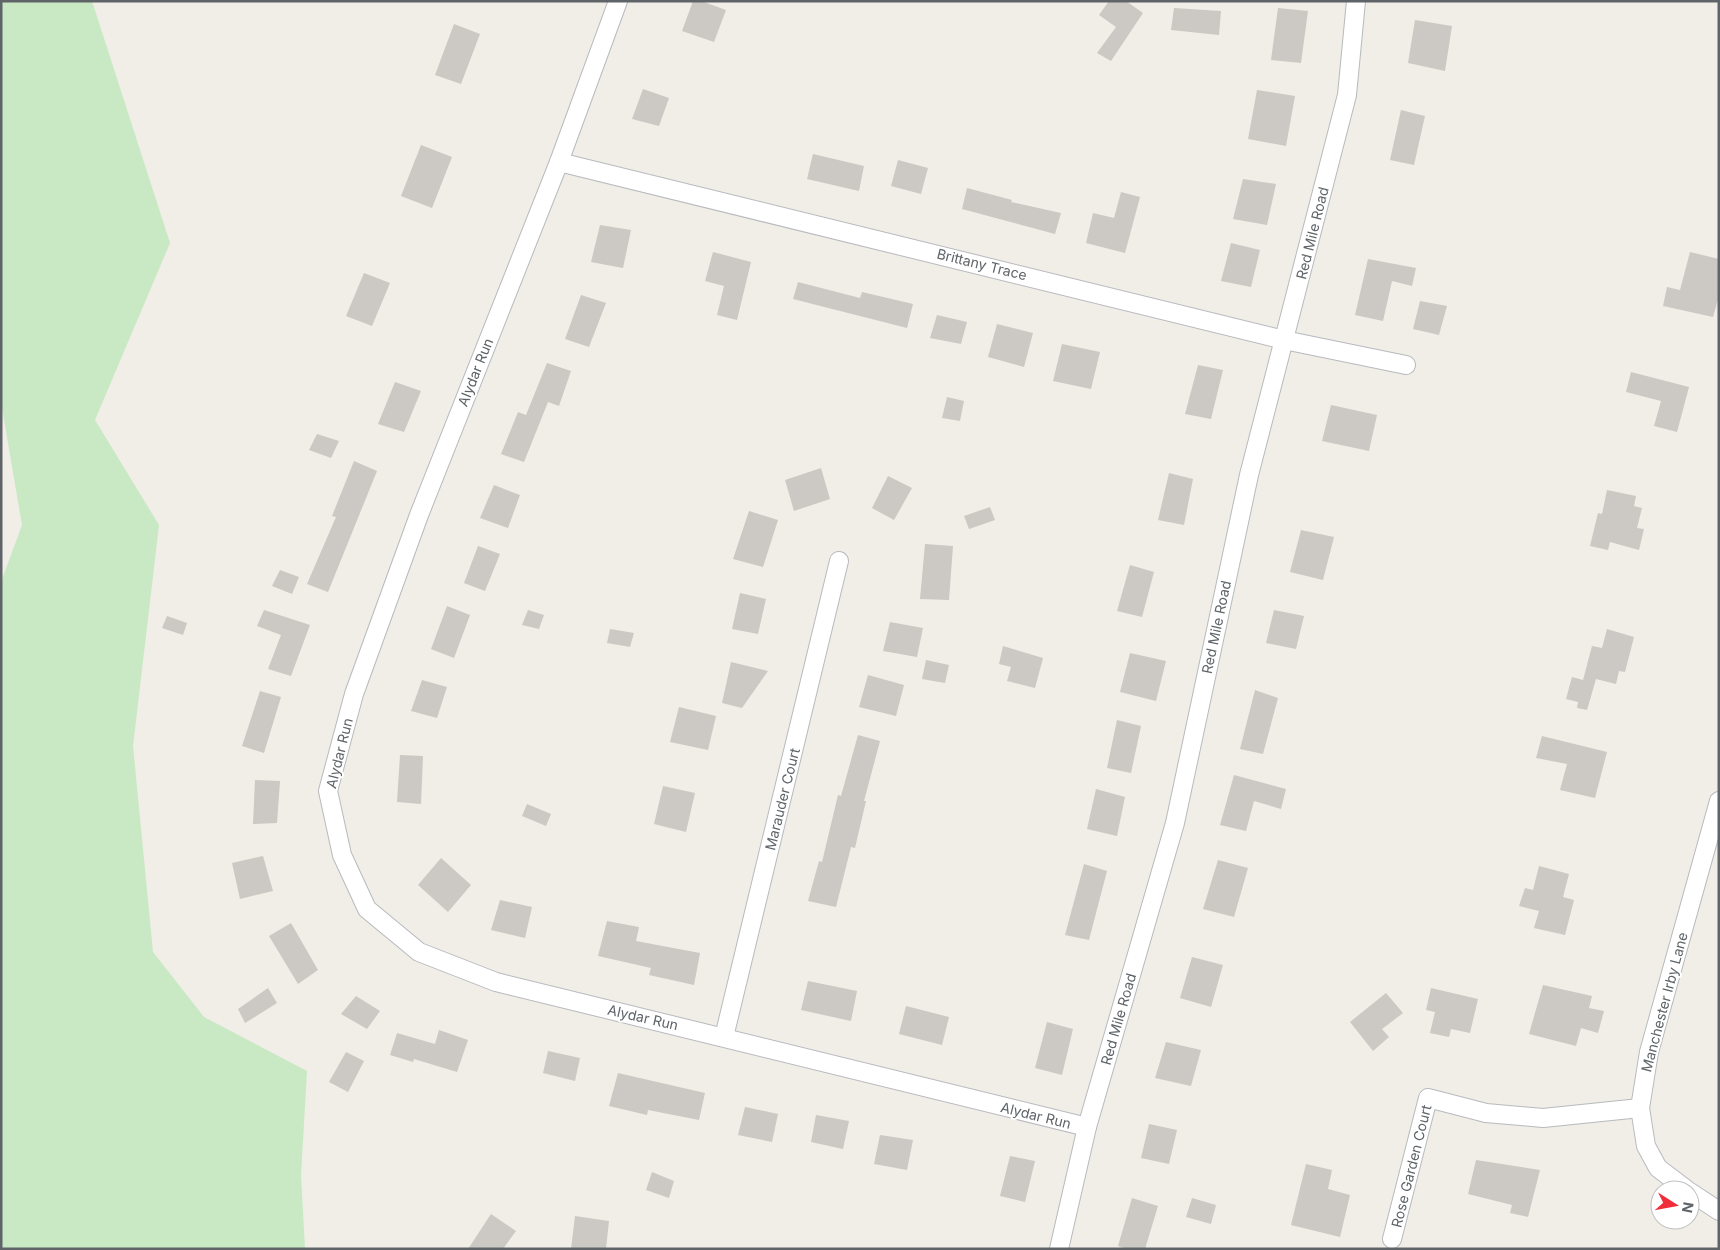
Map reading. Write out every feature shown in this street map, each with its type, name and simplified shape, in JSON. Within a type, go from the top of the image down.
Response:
[{"type":"street","name":"Alydar Run","points":[[618,1],[559,162],[419,515],[354,694],[328,791],[342,855],[367,909],[419,952],[496,982],[1087,1128]]},
{"type":"street","name":"Red Mile Road","points":[[1059,1249],[1087,1128],[1175,823],[1249,475],[1347,95],[1356,1]]},
{"type":"street","name":"Brittany Trace","points":[[559,162],[1284,340],[1406,365]]},
{"type":"street","name":"Marauder Court","points":[[724,1037],[839,561]]},
{"type":"street","name":"Manchester Irby Lane","points":[[1674,1180],[1658,1168],[1646,1146],[1640,1108],[1649,1052],[1719,801]]},
{"type":"street","name":"Rose Garden Court","points":[[1392,1238],[1428,1098],[1486,1112],[1542,1118],[1640,1108]]},
{"type":"street","name":"Manchester Irby Lane","points":[[1700,1199],[1719,1211]]},
{"type":"green space","points":[[1,1],[92,1],[170,243],[95,420],[159,525],[133,746],[153,952],[204,1017],[307,1071],[301,1175],[305,1249],[1,1249],[1,582],[22,525],[1,402]]},
{"type":"building","points":[[693,1],[701,1],[726,10],[714,42],[682,31]]},
{"type":"building","points":[[1109,1],[1126,1],[1143,13],[1111,61],[1097,53],[1116,27],[1099,15]]},
{"type":"building","points":[[1174,8],[1221,11],[1219,35],[1171,30]]},
{"type":"building","points":[[1278,8],[1308,11],[1301,63],[1271,60]]},
{"type":"building","points":[[1415,20],[1452,26],[1445,71],[1408,63]]},
{"type":"building","points":[[454,24],[480,34],[461,84],[435,75]]},
{"type":"building","points":[[643,89],[669,98],[659,126],[632,119]]},
{"type":"building","points":[[1257,90],[1295,96],[1286,146],[1248,139]]},
{"type":"building","points":[[1401,110],[1425,116],[1414,165],[1390,160]]},
{"type":"building","points":[[421,145],[452,157],[432,208],[401,196]]},
{"type":"building","points":[[813,154],[864,166],[859,191],[807,179]]},
{"type":"building","points":[[898,160],[928,168],[921,194],[891,186]]},
{"type":"building","points":[[1243,179],[1276,184],[1267,225],[1233,219]]},
{"type":"building","points":[[967,188],[1012,200],[1011,202],[1061,213],[1055,234],[962,209]]},
{"type":"building","points":[[1121,192],[1140,197],[1125,253],[1086,243],[1093,213],[1114,218]]},
{"type":"building","points":[[600,225],[631,230],[623,268],[591,262]]},
{"type":"building","points":[[1231,243],[1260,250],[1251,287],[1221,281]]},
{"type":"building","points":[[713,252],[751,262],[737,320],[717,315],[724,286],[705,281]]},
{"type":"building","points":[[1690,252],[1719,259],[1719,296],[1713,317],[1663,306],[1667,287],[1680,290]]},
{"type":"building","points":[[1368,259],[1416,268],[1412,286],[1392,281],[1383,321],[1355,315]]},
{"type":"building","points":[[364,273],[390,283],[372,326],[346,316]]},
{"type":"building","points":[[798,282],[860,298],[862,292],[913,304],[907,328],[793,299]]},
{"type":"building","points":[[581,295],[606,303],[589,347],[565,339]]},
{"type":"building","points":[[1420,301],[1447,306],[1439,335],[1413,329]]},
{"type":"building","points":[[937,315],[967,322],[961,344],[930,338]]},
{"type":"building","points":[[997,324],[1033,333],[1024,367],[988,357]]},
{"type":"building","points":[[1062,344],[1100,352],[1091,389],[1053,381]]},
{"type":"building","points":[[547,363],[571,371],[559,406],[548,402],[524,462],[501,454],[518,412],[526,415]]},
{"type":"building","points":[[1198,365],[1223,370],[1211,419],[1185,414]]},
{"type":"building","points":[[1631,372],[1689,387],[1677,432],[1654,426],[1661,401],[1626,392]]},
{"type":"building","points":[[395,382],[421,391],[404,432],[378,424]]},
{"type":"building","points":[[947,397],[964,401],[960,421],[942,418]]},
{"type":"building","points":[[1331,405],[1377,415],[1369,451],[1322,441]]},
{"type":"building","points":[[317,434],[339,441],[331,458],[309,450]]},
{"type":"building","points":[[354,461],[377,471],[328,592],[307,584],[336,517],[332,516]]},
{"type":"building","points":[[821,468],[830,499],[794,511],[785,480]]},
{"type":"building","points":[[1169,473],[1193,479],[1184,525],[1158,520]]},
{"type":"building","points":[[888,476],[912,488],[894,520],[872,508]]},
{"type":"building","points":[[494,485],[520,495],[508,528],[480,518]]},
{"type":"building","points":[[1607,490],[1636,496],[1634,506],[1642,508],[1637,528],[1644,529],[1639,550],[1610,542],[1608,550],[1590,546],[1598,513],[1602,514]]},
{"type":"building","points":[[990,507],[995,520],[969,529],[964,516]]},
{"type":"building","points":[[749,511],[778,520],[763,567],[733,559]]},
{"type":"building","points":[[1301,530],[1334,537],[1323,580],[1290,572]]},
{"type":"building","points":[[925,544],[953,546],[949,600],[920,599]]},
{"type":"building","points":[[478,546],[500,554],[485,591],[464,583]]},
{"type":"building","points":[[1130,565],[1154,572],[1142,617],[1117,611]]},
{"type":"building","points":[[280,570],[299,577],[292,594],[272,586]]},
{"type":"building","points":[[740,593],[766,599],[758,634],[732,629]]},
{"type":"building","points":[[447,606],[470,615],[454,658],[431,649]]},
{"type":"building","points":[[264,610],[310,625],[291,676],[268,669],[281,635],[257,626]]},
{"type":"building","points":[[528,610],[544,615],[539,629],[522,625]]},
{"type":"building","points":[[1274,610],[1304,616],[1296,649],[1266,643]]},
{"type":"building","points":[[167,616],[187,623],[183,635],[162,628]]},
{"type":"building","points":[[890,622],[923,628],[917,657],[883,651]]},
{"type":"building","points":[[610,629],[634,633],[630,647],[607,643]]},
{"type":"building","points":[[1607,629],[1634,637],[1625,672],[1619,671],[1616,684],[1596,679],[1587,710],[1577,708],[1578,702],[1566,699],[1572,677],[1583,680],[1592,646],[1602,648]]},
{"type":"building","points":[[1003,646],[1043,658],[1035,688],[1007,681],[1011,667],[999,664]]},
{"type":"building","points":[[1130,653],[1166,661],[1156,701],[1120,692]]},
{"type":"building","points":[[926,660],[949,665],[945,683],[922,679]]},
{"type":"building","points":[[731,662],[768,671],[742,708],[722,703]]},
{"type":"building","points":[[868,675],[904,685],[896,716],[859,707]]},
{"type":"building","points":[[422,680],[447,687],[437,718],[411,711]]},
{"type":"building","points":[[1255,690],[1278,698],[1263,754],[1240,749]]},
{"type":"building","points":[[260,691],[281,697],[264,753],[242,746]]},
{"type":"building","points":[[679,707],[716,716],[708,750],[670,742]]},
{"type":"building","points":[[1117,720],[1141,726],[1131,773],[1107,768]]},
{"type":"building","points":[[858,735],[880,741],[864,801],[866,801],[855,848],[851,847],[836,907],[808,901],[819,861],[822,862],[838,795],[841,796]]},
{"type":"building","points":[[1542,736],[1607,752],[1595,798],[1560,790],[1567,764],[1536,758]]},
{"type":"building","points":[[400,755],[423,756],[421,804],[397,802]]},
{"type":"building","points":[[1234,775],[1286,789],[1281,809],[1254,801],[1246,831],[1220,825]]},
{"type":"building","points":[[255,780],[280,781],[277,823],[253,824]]},
{"type":"building","points":[[663,786],[695,793],[686,832],[654,824]]},
{"type":"building","points":[[1096,789],[1125,797],[1117,836],[1087,829]]},
{"type":"building","points":[[527,804],[551,814],[546,826],[522,816]]},
{"type":"building","points":[[263,856],[273,891],[240,899],[232,863]]},
{"type":"building","points":[[441,858],[471,885],[448,912],[418,885]]},
{"type":"building","points":[[1218,860],[1248,868],[1234,917],[1203,909]]},
{"type":"building","points":[[1084,864],[1107,871],[1089,940],[1065,935]]},
{"type":"building","points":[[1539,866],[1569,874],[1563,897],[1574,900],[1565,935],[1534,928],[1539,911],[1519,906],[1525,888],[1533,890]]},
{"type":"building","points":[[500,900],[532,907],[525,938],[491,930]]},
{"type":"building","points":[[607,921],[639,927],[636,941],[700,953],[694,985],[649,975],[651,968],[598,956]]},
{"type":"building","points":[[291,923],[318,970],[298,984],[269,936]]},
{"type":"building","points":[[1192,957],[1223,965],[1211,1007],[1180,998]]},
{"type":"building","points":[[808,981],[857,991],[851,1021],[801,1010]]},
{"type":"building","points":[[1543,985],[1592,996],[1589,1008],[1604,1011],[1598,1033],[1581,1028],[1576,1046],[1529,1034]]},
{"type":"building","points":[[268,988],[277,1003],[245,1023],[238,1009]]},
{"type":"building","points":[[1431,988],[1478,999],[1470,1033],[1451,1029],[1449,1037],[1430,1033],[1435,1012],[1426,1010]]},
{"type":"building","points":[[1386,993],[1403,1013],[1382,1029],[1389,1037],[1373,1051],[1350,1022]]},
{"type":"building","points":[[356,996],[380,1011],[367,1029],[341,1014]]},
{"type":"building","points":[[906,1006],[949,1017],[942,1045],[899,1034]]},
{"type":"building","points":[[1047,1022],[1073,1029],[1062,1075],[1035,1068]]},
{"type":"building","points":[[439,1030],[468,1040],[457,1072],[414,1059],[413,1062],[390,1055],[397,1033],[435,1044]]},
{"type":"building","points":[[1166,1042],[1201,1050],[1191,1086],[1155,1078]]},
{"type":"building","points":[[548,1051],[580,1058],[575,1081],[543,1073]]},
{"type":"building","points":[[346,1052],[364,1061],[348,1092],[329,1082]]},
{"type":"building","points":[[618,1073],[705,1093],[699,1120],[648,1110],[647,1115],[609,1106]]},
{"type":"building","points":[[745,1107],[778,1114],[772,1142],[738,1135]]},
{"type":"building","points":[[816,1115],[849,1121],[843,1149],[811,1142]]},
{"type":"building","points":[[1149,1124],[1177,1130],[1169,1164],[1141,1158]]},
{"type":"building","points":[[880,1135],[913,1140],[907,1170],[874,1164]]},
{"type":"building","points":[[1010,1156],[1035,1161],[1025,1202],[1000,1196]]},
{"type":"building","points":[[1476,1160],[1540,1170],[1528,1217],[1510,1213],[1512,1205],[1468,1194]]},
{"type":"building","points":[[1306,1164],[1332,1170],[1328,1189],[1350,1195],[1340,1237],[1291,1225]]},
{"type":"building","points":[[652,1172],[674,1181],[669,1198],[646,1190]]},
{"type":"building","points":[[1132,1198],[1158,1206],[1145,1249],[1127,1249],[1118,1246]]},
{"type":"building","points":[[1192,1198],[1216,1205],[1211,1224],[1186,1217]]},
{"type":"building","points":[[491,1214],[516,1231],[503,1249],[468,1249]]},
{"type":"building","points":[[575,1216],[609,1221],[606,1249],[571,1249]]}]
